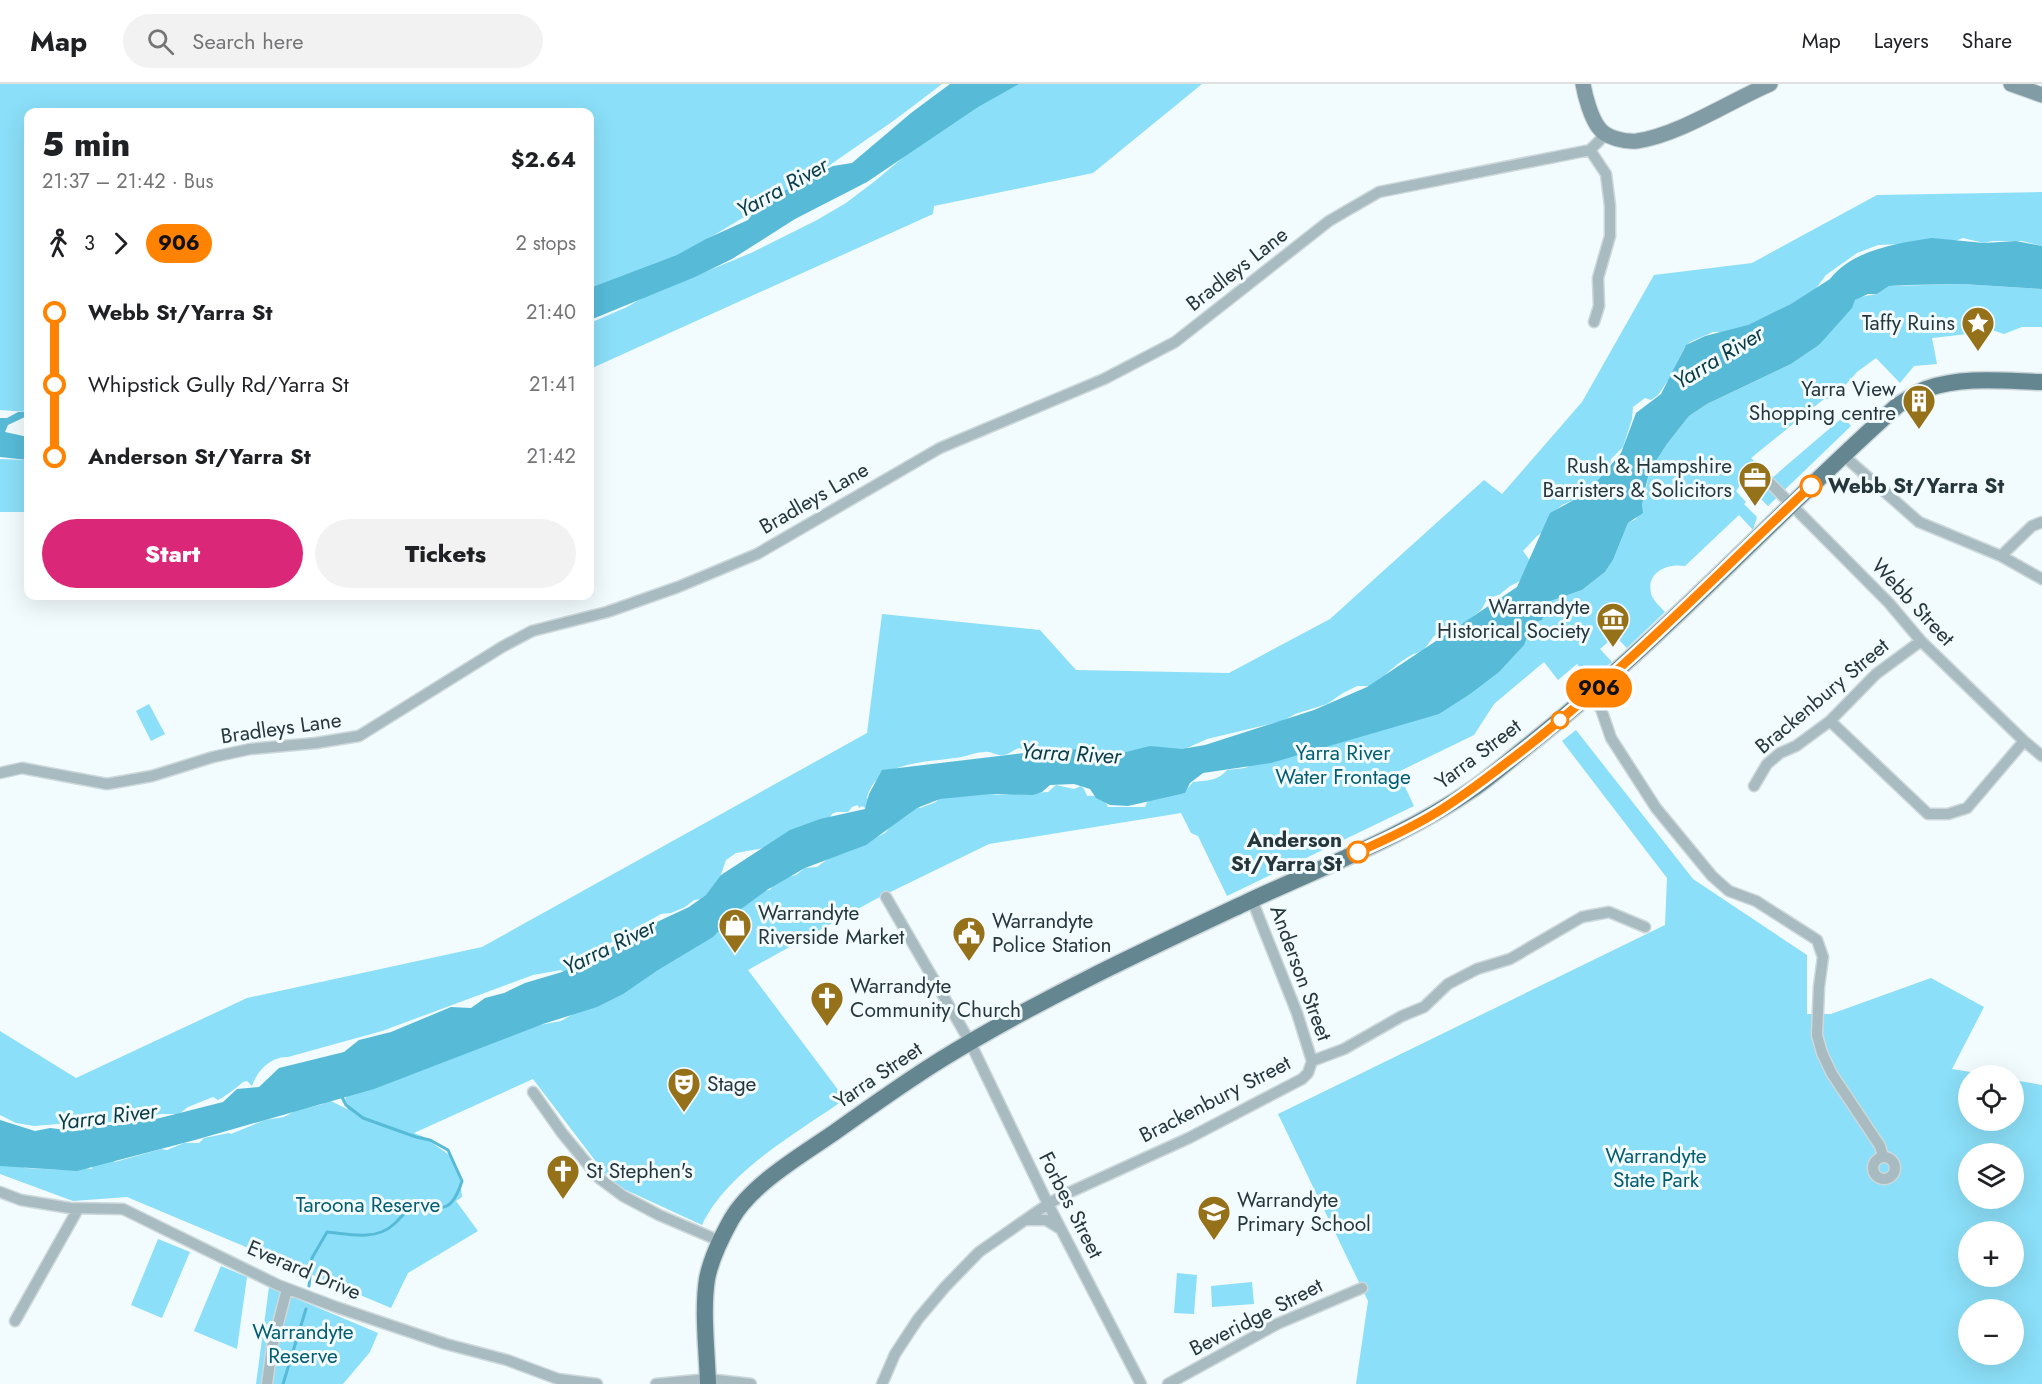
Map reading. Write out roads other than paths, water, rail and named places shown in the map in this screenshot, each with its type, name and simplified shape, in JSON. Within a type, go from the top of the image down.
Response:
[{"type":"main road","points":[[1583,84],[1586,99],[1599,128],[1617,139],[1635,141],[1652,138],[1691,122],[1770,84]]},
{"type":"main road","points":[[2011,84],[2042,95]]},
{"type":"main road","name":"Yarra Street","points":[[708,1381],[707,1279],[714,1256],[734,1215],[754,1192],[775,1175],[881,1099],[970,1042],[1129,958],[1396,835],[1437,813],[1478,786],[1590,696],[1898,405],[1924,390],[1950,383],[2042,382]]},
{"type":"street","points":[[1594,322],[1599,306],[1598,279],[1610,236],[1610,206],[1606,174],[1590,150],[1606,134]]},
{"type":"street","name":"Bradleys Lane","points":[[0,773],[22,768],[107,784],[152,776],[213,757],[250,749],[316,743],[359,736],[502,646],[532,631],[607,612],[678,587],[757,554],[940,448],[1104,379],[1175,342],[1329,221],[1379,192],[1590,150]]},
{"type":"street","points":[[1844,456],[1919,522],[2001,556],[2042,579]]},
{"type":"street","name":"Webb Street","points":[[1759,472],[1888,603],[1921,641],[2042,756]]},
{"type":"street","points":[[2001,556],[2032,526],[2042,522]]},
{"type":"street","name":"Brackenbury Street","points":[[1754,786],[1767,764],[1830,721],[1876,674],[1921,641]]},
{"type":"street","points":[[1590,696],[1601,709],[1611,738],[1656,808],[1712,876],[1729,891],[1756,901],[1817,940],[1823,957],[1817,1035],[1822,1053],[1832,1074],[1880,1146],[1883,1157]]},
{"type":"street","points":[[1830,721],[1928,814],[1948,814],[1966,808],[2024,741]]},
{"type":"street","name":"Forbes Street","points":[[886,897],[970,1042],[1048,1204],[1141,1384]]},
{"type":"street","name":"Anderson Street","points":[[1252,900],[1293,1004],[1312,1061]]},
{"type":"street","name":"Brackenbury Street","points":[[882,1384],[895,1354],[918,1319],[945,1287],[979,1252],[1048,1204],[1120,1168],[1189,1138],[1302,1079],[1308,1073],[1312,1061],[1344,1049],[1424,1007],[1448,984],[1477,969],[1510,959],[1582,917],[1609,912],[1646,927]]},
{"type":"street","points":[[533,1092],[562,1133],[599,1178],[632,1201],[720,1241]]},
{"type":"street","name":"Everard Drive","points":[[0,1192],[21,1200],[78,1209],[123,1209],[287,1288],[446,1344],[507,1360],[553,1381],[597,1384]]},
{"type":"street","points":[[15,1321],[78,1209]]},
{"type":"street","points":[[1024,1221],[1046,1220],[1061,1230]]},
{"type":"street","points":[[267,1384],[272,1347],[287,1288]]},
{"type":"street","name":"Beveridge Street","points":[[1168,1384],[1277,1324],[1362,1288]]},
{"type":"street","points":[[656,1384],[708,1381],[751,1384]]},
{"type":"water","points":[[950,84],[1019,84],[978,107],[867,182],[795,219],[732,259],[695,277],[594,318],[594,286],[677,255],[748,220],[756,209],[782,192],[833,166],[852,163],[911,113]]},
{"type":"water","name":"Yarra River","points":[[1932,238],[1984,243],[2016,241],[2042,246],[2042,289],[1962,284],[1889,286],[1877,294],[1868,294],[1855,300],[1852,308],[1819,345],[1791,364],[1707,404],[1689,416],[1650,470],[1642,506],[1643,513],[1628,523],[1613,560],[1605,572],[1582,590],[1545,603],[1546,611],[1542,620],[1532,624],[1524,645],[1499,672],[1439,714],[1271,763],[1203,773],[1190,783],[1185,793],[1128,806],[1110,805],[1096,798],[1090,789],[1074,784],[1050,785],[1042,792],[1033,795],[991,794],[940,799],[917,808],[866,845],[805,868],[767,890],[737,912],[713,937],[623,994],[597,1007],[543,1024],[374,1089],[195,1140],[77,1171],[0,1166],[0,1120],[35,1131],[50,1128],[75,1131],[96,1125],[121,1125],[160,1118],[223,1102],[237,1089],[259,1087],[279,1068],[344,1052],[359,1040],[391,1032],[451,1007],[471,1008],[485,998],[562,972],[689,907],[706,895],[721,875],[790,830],[820,819],[865,809],[869,794],[882,770],[1040,751],[1080,749],[1094,753],[1118,754],[1150,746],[1182,749],[1205,745],[1314,710],[1367,687],[1517,587],[1550,513],[1581,496],[1621,453],[1636,413],[1661,394],[1686,345],[1705,336],[1748,325],[1791,304],[1830,279],[1850,261],[1863,255],[1905,242]]},
{"type":"water","points":[[18,412],[24,412],[24,417],[8,425],[5,432],[24,436],[24,460],[0,457],[0,418],[7,418]]},
{"type":"waterway","points":[[309,1286],[312,1258],[327,1232],[370,1235],[386,1230],[418,1204],[435,1208],[447,1206],[455,1198],[462,1181],[448,1150],[430,1140],[363,1118],[346,1105],[341,1095]]},
{"type":"waterway","points":[[283,1384],[306,1309]]},
{"type":"place","name":"Taffy Ruins","points":[[1978,352]]},
{"type":"place","name":"Yarra View Shopping centre","points":[[1919,430]]},
{"type":"place","name":"Webb St/Yarra St","points":[[1811,486]]},
{"type":"place","name":"Rush & Hampshire Barristers & Solicitors","points":[[1755,507]]},
{"type":"place","name":"Warrandyte Historical Society","points":[[1613,648]]},
{"type":"place","name":"Anderson St/Yarra St","points":[[1358,852]]},
{"type":"place","name":"Warrandyte Riverside Market","points":[[735,954]]},
{"type":"place","name":"Warrandyte Police Station","points":[[969,962]]},
{"type":"place","name":"Warrandyte Community Church","points":[[827,1027]]},
{"type":"place","name":"Stage","points":[[684,1113]]},
{"type":"place","name":"St Stephen's","points":[[563,1200]]},
{"type":"place","name":"Warrandyte Primary School","points":[[1214,1241]]},
{"type":"park label","name":"Yarra River Water Frontage","points":[[1343,765]]},
{"type":"park label","name":"Warrandyte State Park","points":[[1656,1168]]},
{"type":"park label","name":"Taroona Reserve","points":[[368,1205]]},
{"type":"park label","name":"Warrandyte Reserve","points":[[303,1344]]}]
